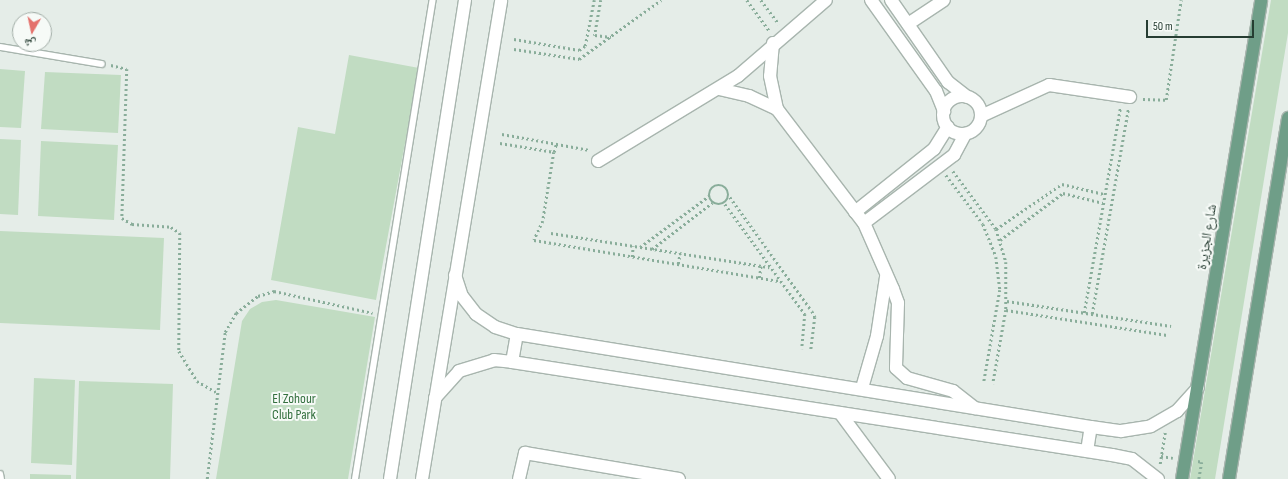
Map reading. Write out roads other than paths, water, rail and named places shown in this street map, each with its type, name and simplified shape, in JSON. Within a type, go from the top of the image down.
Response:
[{"type":"main road","name":"شارع الجزيرة","points":[[1182,479],[1261,0]]},
{"type":"main road","points":[[1229,479],[1288,118]]},
{"type":"street","points":[[390,479],[465,0]]},
{"type":"street","points":[[422,479],[501,0]]},
{"type":"street","points":[[598,161],[719,89],[826,0]]},
{"type":"street","points":[[855,212],[934,149],[948,127],[944,111],[936,91],[871,0]]},
{"type":"street","points":[[864,223],[943,163],[965,134],[976,128],[981,116],[978,104],[948,82],[891,0]]},
{"type":"street","points":[[908,24],[944,0]]},
{"type":"street","points":[[775,41],[770,76],[777,109],[864,223],[898,303],[896,363],[899,374],[953,391],[974,408]]},
{"type":"street","points":[[981,116],[1049,85],[1126,96]]},
{"type":"street","points":[[719,89],[749,96],[777,109]]},
{"type":"street","points":[[944,111],[955,97],[967,97]]},
{"type":"street","points":[[948,127],[965,134]]},
{"type":"street","points":[[1278,175],[1288,164]]},
{"type":"street","points":[[455,275],[462,296],[476,314],[495,327],[517,334],[862,388],[1091,427],[1121,431],[1151,426],[1168,417],[1198,388]]},
{"type":"street","points":[[862,388],[877,336],[886,277]]},
{"type":"street","points":[[512,362],[517,334]]},
{"type":"street","points":[[435,398],[445,383],[465,368],[494,360],[512,362],[1132,459],[1158,479]]},
{"type":"street","points":[[840,413],[889,479]]},
{"type":"street","points":[[1087,451],[1091,427]]},
{"type":"street","points":[[519,479],[525,453],[620,474],[678,479]]},
{"type":"lane","points":[[355,479],[384,316],[433,0]]},
{"type":"lane","points":[[0,47],[102,64]]},
{"type":"lane","points":[[0,474],[1,479]]},
{"type":"park label","name":"El Zohour Club Park","points":[[294,408]]}]
